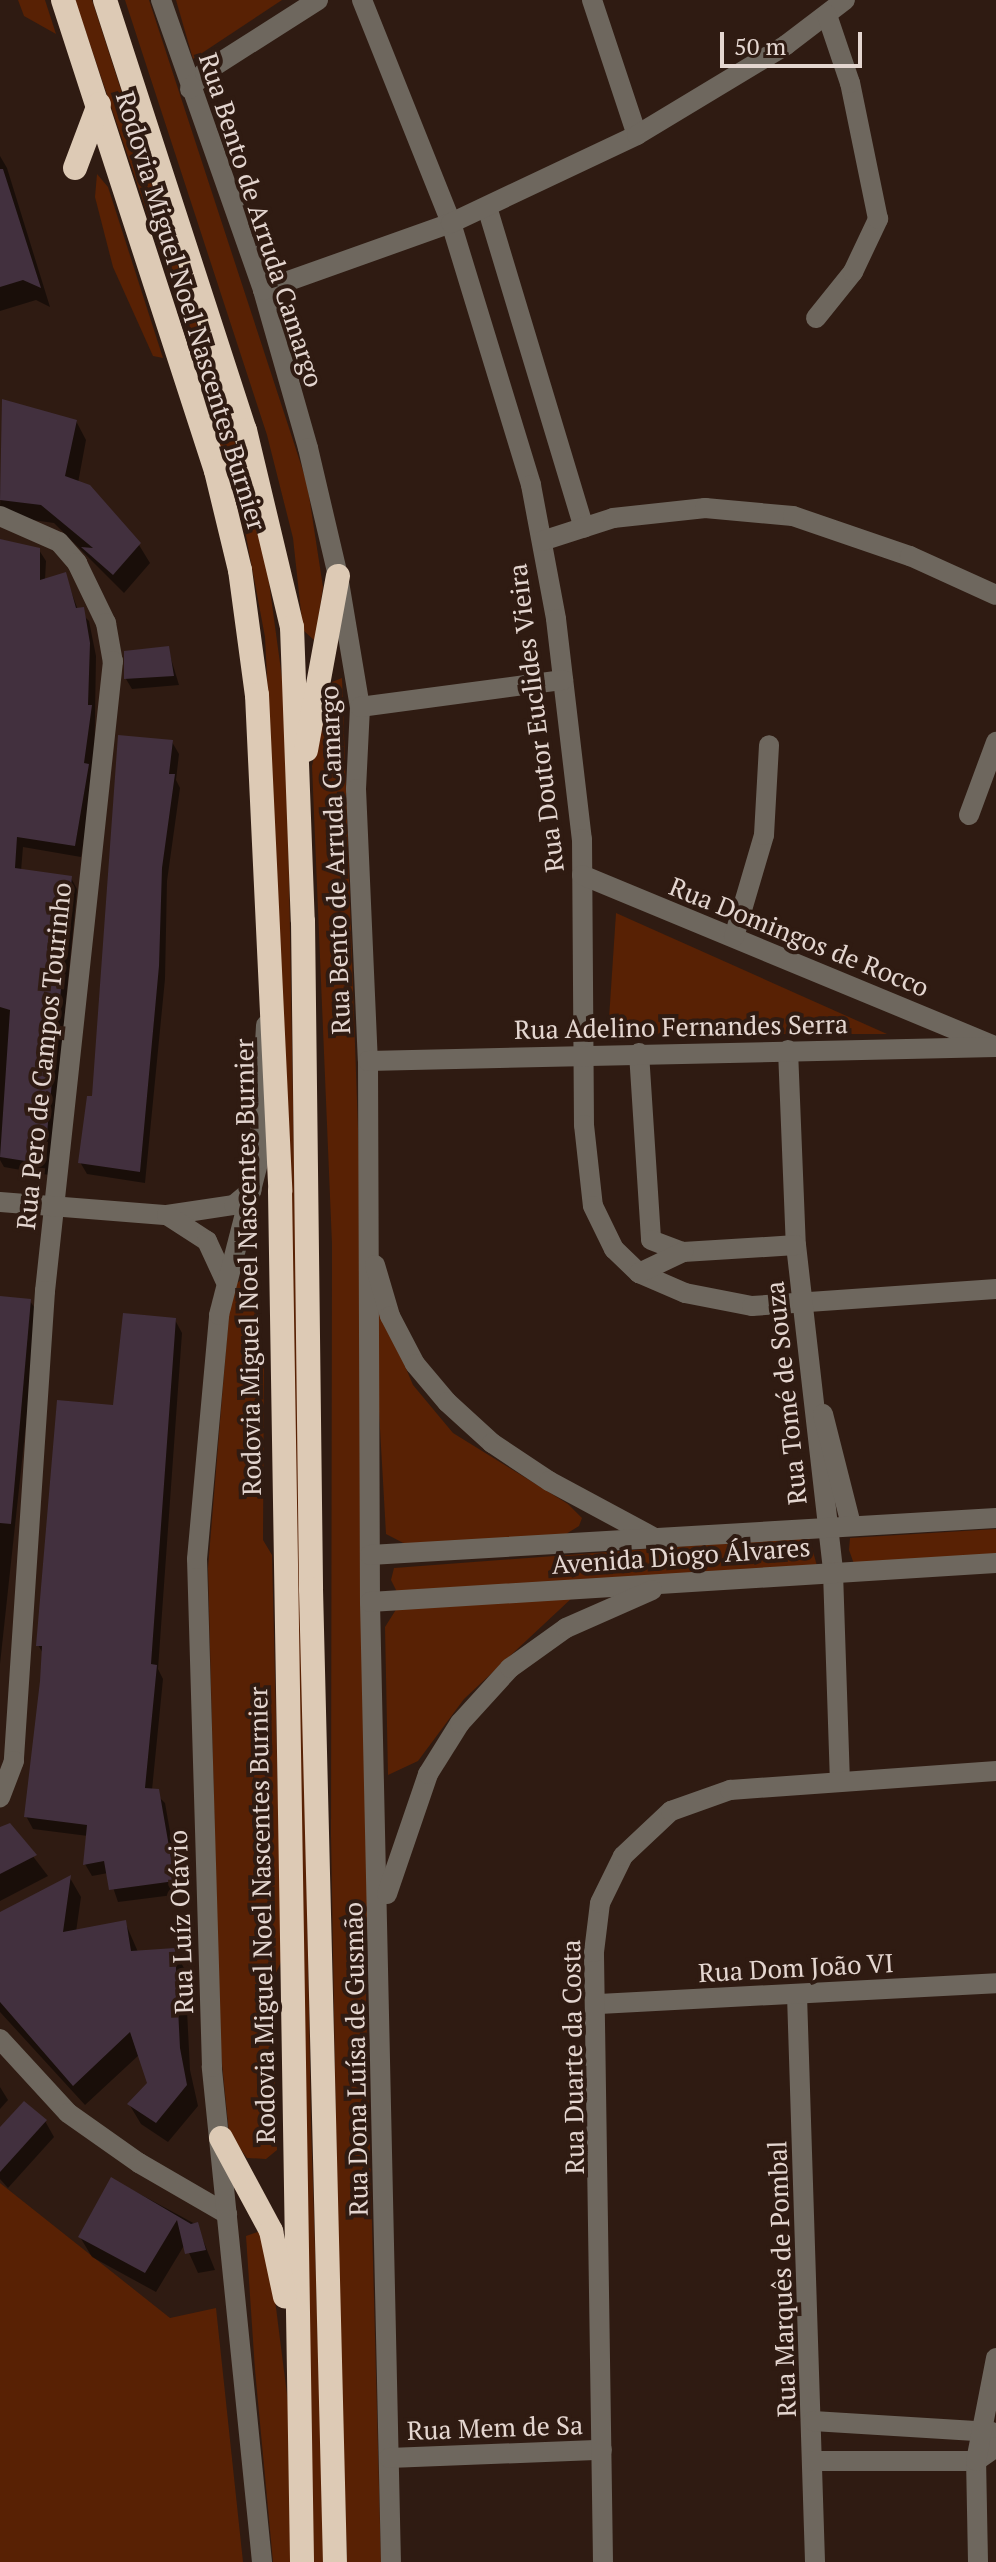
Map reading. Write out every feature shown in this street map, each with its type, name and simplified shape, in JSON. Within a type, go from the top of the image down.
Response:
[{"type":"highway","name":"Rodovia Miguel Noel Nascentes Burnier","points":[[63,0],[216,471],[240,570],[257,695],[280,1191],[302,2562]]},
{"type":"highway","name":"Rodovia Miguel Noel Nascentes Burnier","points":[[105,0],[269,513],[292,627],[298,779],[335,2562]]},
{"type":"highway","points":[[75,168],[99,104]]},
{"type":"highway","points":[[298,779],[318,703],[338,576]]},
{"type":"highway","points":[[221,2138],[271,2231],[297,2364]]},
{"type":"street","name":"Rua Bento de Arruda Camargo","points":[[161,0],[263,290],[338,576],[360,707],[356,789],[368,1061],[370,1555]]},
{"type":"street","points":[[190,89],[205,72],[318,0]]},
{"type":"street","name":"Rua Doutor Euclides Vieira","points":[[362,0],[451,223],[531,485],[563,680],[582,875],[582,1054],[593,1206],[614,1249],[639,1273],[685,1293],[752,1306],[996,1289]]},
{"type":"street","points":[[592,0],[637,135]]},
{"type":"street","points":[[263,290],[451,223],[637,135],[695,104],[845,0]]},
{"type":"street","points":[[816,318],[853,272],[878,219],[850,83],[827,15]]},
{"type":"street","points":[[487,207],[584,528]]},
{"type":"street","points":[[542,541],[613,518],[705,508],[793,516],[910,556],[996,595]]},
{"type":"street","name":"Rua Pero de Campos Tourinho","points":[[0,516],[59,542],[77,563],[106,623],[113,661],[54,1208],[14,1761],[0,1797]]},
{"type":"street","points":[[360,707],[563,680]]},
{"type":"street","points":[[969,815],[996,742]]},
{"type":"street","points":[[734,937],[764,835],[769,745]]},
{"type":"street","name":"Rua Domingos de Rocco","points":[[582,875],[996,1047]]},
{"type":"street","name":"Rua Luíz Otávio","points":[[262,2562],[212,2067],[197,1559],[225,1280],[239,1249],[252,1190],[261,1130],[261,1057],[270,1001]]},
{"type":"street","name":"Rua Adelino Fernandes Serra","points":[[368,1061],[996,1047]]},
{"type":"street","name":"Rua Tomé de Souza","points":[[788,1050],[796,1245],[833,1572],[840,1779]]},
{"type":"street","points":[[639,1053],[651,1240],[683,1252]]},
{"type":"street","points":[[0,1202],[167,1215],[234,1205],[252,1190]]},
{"type":"street","points":[[167,1215],[207,1241],[225,1280]]},
{"type":"street","points":[[369,1245],[390,1316],[415,1364],[447,1402],[492,1443],[549,1481],[653,1537]]},
{"type":"street","points":[[639,1273],[683,1252],[796,1245]]},
{"type":"street","points":[[810,1363],[851,1525]]},
{"type":"street","name":"Avenida Diogo Álvares","points":[[370,1555],[996,1518]]},
{"type":"street","name":"Rua Dona Luísa de Gusmão","points":[[370,1555],[380,1917],[391,2562]]},
{"type":"street","name":"Avenida Diogo Álvares","points":[[370,1602],[996,1563]]},
{"type":"street","points":[[380,1917],[401,1841],[423,1787],[460,1723],[510,1668],[566,1628],[665,1585]]},
{"type":"street","name":"Rua Duarte da Costa","points":[[603,2562],[599,2004],[594,1952],[600,1903],[623,1856],[671,1811],[730,1790],[840,1779],[996,1771]]},
{"type":"street","name":"Rua Dom João VI","points":[[599,2004],[996,1983]]},
{"type":"street","name":"Rua Marquês de Pombal","points":[[797,1995],[813,2421],[815,2562]]},
{"type":"street","points":[[0,2039],[68,2113],[139,2163],[227,2214]]},
{"type":"street","points":[[978,2562],[976,2461],[988,2430],[996,2358]]},
{"type":"street","points":[[813,2421],[988,2430]]},
{"type":"street","points":[[901,2424],[901,2460]]},
{"type":"street","points":[[813,2461],[976,2461],[996,2447]]},
{"type":"street","name":"Rua Mem de Sa","points":[[389,2458],[602,2450]]},
{"type":"shaded area","points":[[18,0],[45,0],[56,34],[24,16]]},
{"type":"shaded area","points":[[75,0],[92,0],[241,462],[265,553],[286,707],[311,2124],[325,2562],[311,2562],[274,817],[265,637],[246,536],[183,319]]},
{"type":"shaded area","points":[[125,0],[149,0],[307,483],[323,587],[315,641],[303,630],[293,538],[267,435]]},
{"type":"shaded area","points":[[176,0],[282,0],[193,59]]},
{"type":"shaded area","points":[[97,174],[108,187],[163,358],[153,356],[113,267],[95,197]]},
{"type":"shaded area","points":[[342,678],[360,1185],[360,1549],[369,1817],[366,1999],[381,2562],[347,2562],[339,2306],[331,1835],[332,1244],[312,766],[332,682]]},
{"type":"shaded area","points":[[616,913],[887,1034],[608,1034]]},
{"type":"shaded area","points":[[242,1279],[254,1297],[264,1370],[263,1540],[272,1555],[282,1960],[272,1981],[277,2150],[266,2159],[247,2158],[229,2133],[220,2044],[208,1568],[231,1288]]},
{"type":"shaded area","points":[[372,1288],[413,1385],[453,1433],[568,1504],[582,1518],[579,1526],[566,1534],[413,1548],[386,1534]]},
{"type":"shaded area","points":[[996,1529],[996,1554],[854,1564],[849,1550],[850,1538]]},
{"type":"shaded area","points":[[809,1537],[817,1566],[397,1592],[391,1580],[394,1568]]},
{"type":"shaded area","points":[[573,1597],[464,1699],[418,1761],[388,1775],[385,1627],[397,1608]]},
{"type":"shaded area","points":[[0,2183],[170,2318],[216,2308],[243,2562],[0,2562]]},
{"type":"shaded area","points":[[266,2229],[290,2418],[294,2562],[273,2562],[255,2370],[246,2236]]},
{"type":"building","points":[[0,169],[3,169],[41,288],[23,280],[0,287]]},
{"type":"building","points":[[2,399],[77,420],[65,476],[90,485],[141,543],[113,575],[81,547],[93,548],[41,505],[0,500]]},
{"type":"building","points":[[0,539],[40,548],[40,580],[66,572],[76,608],[84,607],[90,643],[88,705],[92,705],[84,763],[89,764],[75,846],[17,837],[15,868],[72,876],[44,1164],[0,1157],[10,1010],[0,1007]]},
{"type":"building","points":[[169,646],[174,676],[124,679],[124,651]]},
{"type":"building","points":[[118,735],[173,740],[169,774],[175,774],[162,868],[159,966],[140,1172],[78,1163],[87,1096],[92,1096]]},
{"type":"building","points":[[0,1296],[31,1299],[11,1524],[0,1523]]},
{"type":"building","points":[[123,1313],[176,1318],[151,1664],[157,1665],[145,1788],[159,1789],[175,1881],[109,1890],[104,1861],[83,1865],[87,1825],[24,1817],[40,1681],[42,1646],[36,1646],[57,1400],[113,1405]]},
{"type":"building","points":[[10,1823],[37,1855],[0,1874],[0,1827]]},
{"type":"building","points":[[71,1875],[63,1932],[126,1920],[131,1951],[175,1948],[180,2048],[187,2085],[156,2123],[127,2104],[147,2083],[130,2032],[73,2086],[0,2002],[0,1912]]},
{"type":"building","points":[[24,2101],[47,2120],[0,2172],[0,2127]]},
{"type":"building","points":[[111,2177],[191,2224],[198,2222],[206,2250],[185,2254],[177,2220],[145,2273],[78,2237]]}]
